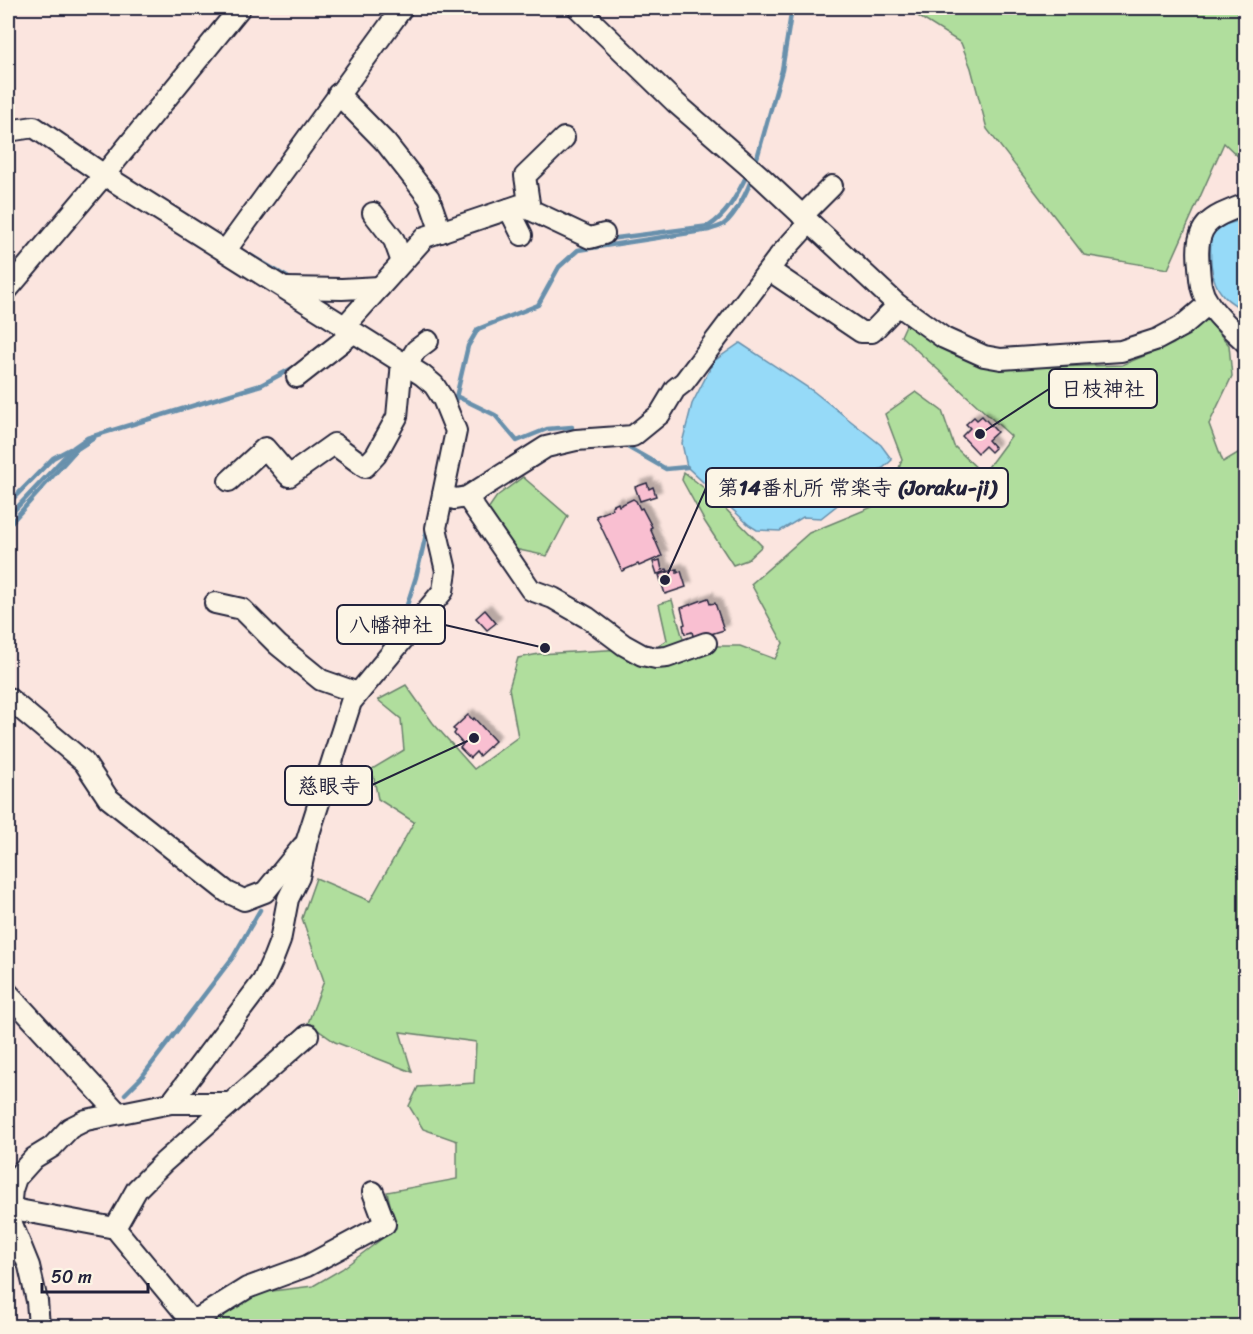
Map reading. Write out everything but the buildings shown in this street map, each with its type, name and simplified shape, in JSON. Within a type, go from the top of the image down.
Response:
[{"type":"street","points":[[8,289],[240,8]]},
{"type":"street","points":[[226,250],[402,8]]},
{"type":"street","points":[[578,8],[676,103],[760,176],[898,305],[944,338],[984,356],[1000,359],[1017,360],[1121,351],[1158,339],[1182,326],[1208,304]]},
{"type":"street","points":[[338,94],[386,143],[429,198],[441,232]]},
{"type":"street","points":[[8,131],[34,128],[104,175],[422,375],[434,385],[451,417],[455,440],[436,528],[446,571],[443,591],[351,702],[307,840],[299,878],[288,898],[280,941],[263,981],[171,1103]]},
{"type":"street","points":[[530,210],[525,176],[564,138]]},
{"type":"street","points":[[443,495],[455,499],[468,497],[546,447],[576,440],[633,436],[651,424],[675,389],[684,382],[832,186]]},
{"type":"street","points":[[1245,204],[1219,214],[1207,224],[1200,234],[1197,248],[1201,288],[1208,304],[1245,343]]},
{"type":"street","points":[[297,377],[349,330],[380,287],[425,237],[520,205],[590,238],[604,234]]},
{"type":"street","points":[[509,209],[522,235]]},
{"type":"street","points":[[373,213],[394,240],[402,262]]},
{"type":"street","points":[[769,270],[861,332],[872,332],[898,305]]},
{"type":"street","points":[[286,288],[380,287]]},
{"type":"street","points":[[229,481],[265,448],[289,476],[334,444],[364,467],[376,454],[397,417],[404,364],[416,350],[428,341]]},
{"type":"street","points":[[468,497],[531,590],[553,598],[588,618],[624,645],[642,655],[656,658],[667,657],[706,643]]},
{"type":"street","points":[[215,603],[242,609],[278,645],[321,680],[358,693]]},
{"type":"street","points":[[8,698],[84,762],[108,798],[227,892],[244,900],[265,892],[307,840]]},
{"type":"street","points":[[8,993],[118,1113]]},
{"type":"street","points":[[115,1228],[137,1189],[229,1103],[308,1035]]},
{"type":"street","points":[[8,1255],[12,1190],[16,1178],[34,1158],[52,1147],[70,1128],[86,1120],[171,1103],[229,1103]]},
{"type":"street","points":[[10,1214],[115,1228],[189,1318],[199,1318],[247,1288],[306,1266],[386,1224],[373,1192]]},
{"type":"street","points":[[10,1214],[33,1279],[39,1326]]},
{"type":"green space","points":[[905,8],[1245,8],[1245,163],[1224,143],[1168,269],[1084,255],[987,129],[971,68],[961,43]]},
{"type":"green space","points":[[1207,319],[1229,345],[1232,376],[1209,424],[1223,462],[1246,448],[1245,1326],[196,1326],[264,1292],[313,1286],[342,1269],[396,1228],[387,1192],[457,1179],[457,1141],[423,1129],[409,1106],[418,1087],[474,1083],[476,1042],[400,1032],[412,1072],[335,1042],[308,1023],[324,981],[302,918],[316,878],[370,901],[414,822],[378,799],[372,769],[404,750],[401,719],[378,700],[406,685],[433,723],[474,769],[518,737],[509,688],[518,658],[539,654],[657,647],[667,640],[659,604],[672,600],[685,646],[740,646],[775,659],[783,643],[751,584],[809,533],[889,500],[902,459],[885,414],[916,392],[942,411],[954,446],[983,474],[1011,436],[901,336],[906,325],[962,358],[1012,368],[1122,365],[1173,344]]},
{"type":"green space","points":[[684,472],[709,492],[762,546],[747,560],[733,565],[705,522],[682,480]]},
{"type":"green space","points":[[523,477],[568,516],[547,556],[510,548],[488,509],[497,496]]},
{"type":"water","points":[[1245,219],[1245,311],[1227,299],[1218,288],[1211,265],[1210,248],[1211,233],[1220,226]]},
{"type":"water","points":[[740,343],[813,391],[881,445],[892,460],[883,468],[852,480],[845,499],[821,518],[803,517],[780,531],[757,530],[687,467],[682,443],[692,404],[714,361]]},
{"type":"waterway","points":[[755,165],[782,70],[792,8]]},
{"type":"waterway","points":[[609,239],[709,226],[727,209],[748,173]]},
{"type":"waterway","points":[[454,406],[468,346],[478,329],[538,305],[559,267],[578,250],[709,230],[721,226],[737,209],[752,176]]},
{"type":"waterway","points":[[248,254],[292,280]]},
{"type":"waterway","points":[[8,517],[74,447],[87,438],[261,385],[298,365]]},
{"type":"waterway","points":[[456,396],[495,415],[517,441],[547,429],[572,427]]},
{"type":"waterway","points":[[8,526],[77,449],[94,438]]},
{"type":"waterway","points":[[624,445],[666,469],[687,467]]},
{"type":"waterway","points":[[8,504],[53,458],[70,449]]},
{"type":"waterway","points":[[398,633],[416,577],[428,526]]},
{"type":"waterway","points":[[125,1094],[141,1078],[233,957],[260,910]]},
{"type":"place","name":"日枝神社","points":[[980,434]]},
{"type":"place","name":"第14番札所 常楽寺 (Joraku-ji)","points":[[665,580]]},
{"type":"place","name":"八幡神社","points":[[545,648]]},
{"type":"place","name":"慈眼寺","points":[[474,738]]}]
